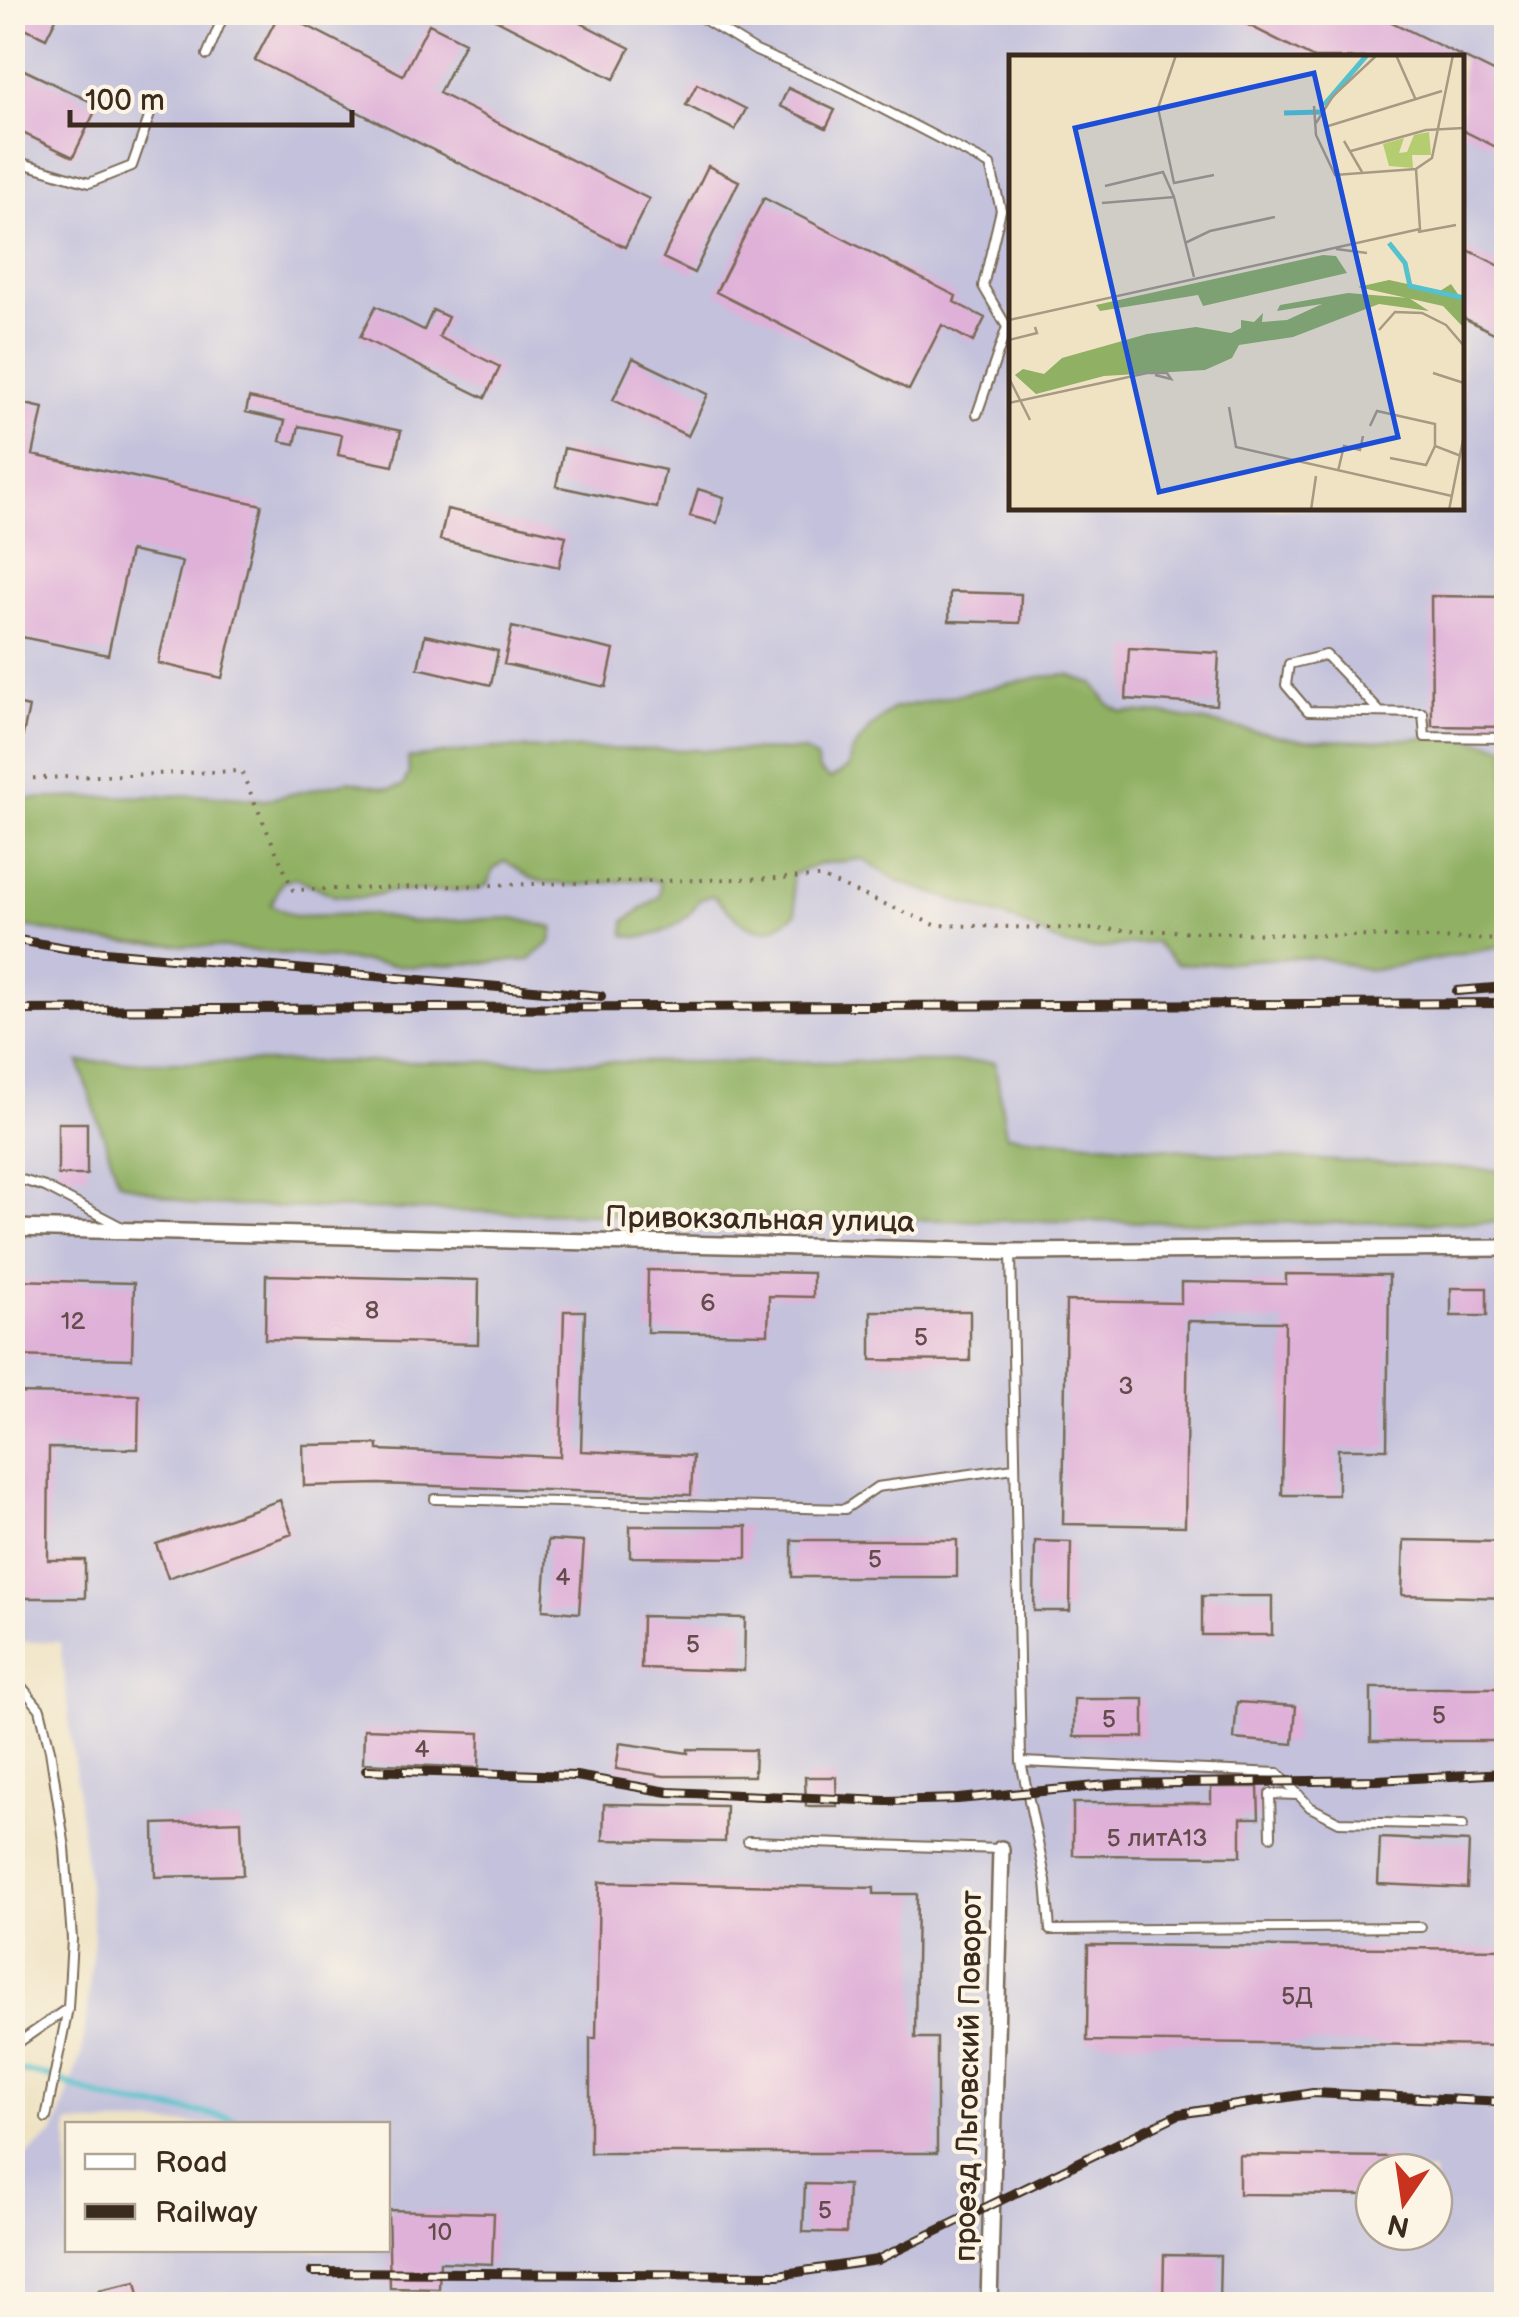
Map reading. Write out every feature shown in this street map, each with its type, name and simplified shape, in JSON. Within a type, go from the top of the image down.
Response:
[{"type":"street","name":"Привокзальная улица","points":[[12,1228],[1011,1252],[1506,1248]]},
{"type":"street","name":"проезд Льговский Поворот","points":[[990,2304],[1001,1849]]},
{"type":"lane","points":[[207,55],[225,12]]},
{"type":"lane","points":[[326,12],[337,18],[340,12]]},
{"type":"lane","points":[[692,12],[756,52],[842,88],[990,165],[1001,210],[983,286],[1007,326],[977,414]]},
{"type":"lane","points":[[12,160],[89,183],[132,166],[154,103]]},
{"type":"lane","points":[[1380,712],[1326,655],[1290,664],[1286,685],[1308,711],[1423,713],[1425,737],[1506,738]]},
{"type":"lane","points":[[12,1178],[45,1186],[130,1231]]},
{"type":"lane","points":[[1011,1252],[1021,1762],[1046,1882],[1050,1930],[1421,1927]]},
{"type":"lane","points":[[435,1499],[845,1509],[877,1488],[1014,1468]]},
{"type":"lane","points":[[12,1675],[40,1709],[50,1750],[65,1848],[72,1939],[68,2008],[46,2118]]},
{"type":"lane","points":[[1021,1762],[1278,1773],[1310,1807],[1339,1822],[1463,1825]]},
{"type":"lane","points":[[1271,1836],[1270,1794],[1298,1794]]},
{"type":"lane","points":[[748,1841],[1001,1849]]},
{"type":"lane","points":[[12,2046],[68,2008]]},
{"type":"path","points":[[12,779],[241,770],[294,890],[820,877],[936,925],[1506,940]]},
{"type":"shaded area","points":[[13,13],[1506,13],[1506,2304],[13,2304],[12,2168],[55,2132],[83,2048],[94,1935],[60,1642],[12,1642]]},
{"type":"green space","points":[[1069,675],[1094,684],[1109,705],[1122,712],[1164,714],[1300,740],[1454,736],[1506,746],[1506,946],[1375,970],[1312,958],[1177,964],[1154,942],[1095,949],[1067,946],[1016,921],[900,882],[862,859],[820,864],[793,874],[796,913],[770,929],[760,930],[741,921],[713,895],[699,900],[686,917],[667,930],[646,936],[625,935],[625,921],[660,896],[660,882],[646,879],[559,884],[531,878],[504,861],[493,870],[489,883],[477,890],[389,892],[361,898],[335,896],[296,878],[282,882],[271,905],[295,916],[369,914],[412,922],[514,918],[554,928],[551,942],[529,960],[414,967],[218,947],[98,941],[13,924],[12,799],[207,795],[265,800],[349,781],[389,789],[403,786],[409,773],[408,758],[491,748],[804,751],[816,758],[819,771],[830,779],[848,768],[851,753],[869,729],[892,709],[1040,677]]},
{"type":"green space","points":[[79,1062],[995,1062],[1006,1135],[1268,1157],[1506,1171],[1506,1222],[851,1219],[195,1205],[119,1182]]},
{"type":"building","points":[[12,12],[59,12],[46,38],[12,22]]},
{"type":"building","points":[[280,12],[403,75],[429,24],[465,42],[439,93],[649,199],[625,247],[255,60]]},
{"type":"building","points":[[481,12],[559,12],[630,48],[614,79]]},
{"type":"building","points":[[1222,12],[1371,12],[1459,55],[1308,55]]},
{"type":"building","points":[[1464,57],[1506,78],[1506,152],[1464,131]]},
{"type":"building","points":[[20,68],[98,105],[73,157],[12,128],[12,84]]},
{"type":"building","points":[[697,84],[746,109],[735,130],[686,105]]},
{"type":"building","points":[[788,88],[835,110],[826,128],[780,106]]},
{"type":"building","points":[[708,166],[739,181],[694,273],[663,258]]},
{"type":"building","points":[[764,198],[956,296],[954,302],[985,318],[973,342],[942,325],[909,390],[716,292]]},
{"type":"building","points":[[1464,248],[1506,269],[1506,339],[1464,318]]},
{"type":"building","points":[[376,306],[424,330],[433,310],[448,317],[439,337],[500,367],[485,398],[360,337]]},
{"type":"building","points":[[633,358],[708,394],[688,436],[613,400]]},
{"type":"building","points":[[249,398],[401,431],[393,466],[338,455],[342,435],[299,426],[295,444],[280,441],[285,421],[246,412]]},
{"type":"building","points":[[12,401],[43,408],[33,455],[262,505],[222,678],[158,663],[182,562],[130,551],[108,655],[12,635]]},
{"type":"building","points":[[564,448],[665,470],[657,508],[556,486]]},
{"type":"building","points":[[698,489],[724,497],[717,523],[690,516]]},
{"type":"building","points":[[447,509],[566,536],[559,567],[440,540]]},
{"type":"building","points":[[950,592],[1021,594],[1020,623],[949,621]]},
{"type":"building","points":[[1431,596],[1506,597],[1506,727],[1432,726]]},
{"type":"building","points":[[512,627],[614,650],[606,687],[504,664]]},
{"type":"building","points":[[425,635],[498,651],[491,685],[418,668]]},
{"type":"building","points":[[1129,648],[1219,653],[1216,705],[1126,699]]},
{"type":"building","points":[[12,703],[29,707],[19,753],[12,752]]},
{"type":"building","points":[[58,1123],[87,1123],[87,1175],[58,1175]]},
{"type":"building","points":[[648,1270],[813,1273],[813,1297],[769,1296],[768,1334],[647,1332]]},
{"type":"building","points":[[1286,1274],[1389,1275],[1387,1449],[1338,1449],[1338,1495],[1282,1495],[1285,1322],[1188,1321],[1185,1526],[1063,1524],[1066,1301],[1181,1303],[1181,1282],[1286,1284]]},
{"type":"building","points":[[266,1275],[479,1280],[478,1344],[265,1339]]},
{"type":"building","points":[[12,1280],[134,1283],[132,1359],[12,1356]]},
{"type":"building","points":[[1451,1288],[1487,1288],[1487,1316],[1451,1316]]},
{"type":"building","points":[[564,1311],[585,1311],[581,1451],[693,1456],[691,1495],[379,1484],[304,1486],[303,1445],[378,1444],[378,1450],[560,1457]]},
{"type":"building","points":[[871,1311],[970,1311],[970,1361],[871,1360]]},
{"type":"building","points":[[12,1393],[139,1395],[138,1449],[49,1448],[48,1560],[85,1560],[85,1598],[12,1598]]},
{"type":"building","points":[[280,1500],[292,1534],[168,1578],[156,1544]]},
{"type":"building","points":[[630,1526],[747,1526],[747,1558],[630,1557]]},
{"type":"building","points":[[548,1540],[584,1542],[579,1613],[543,1610]]},
{"type":"building","points":[[792,1540],[957,1540],[957,1577],[792,1577]]},
{"type":"building","points":[[1404,1540],[1506,1542],[1506,1598],[1402,1595]]},
{"type":"building","points":[[1035,1541],[1071,1542],[1070,1611],[1034,1611]]},
{"type":"building","points":[[1202,1596],[1272,1596],[1272,1635],[1202,1635]]},
{"type":"building","points":[[642,1616],[745,1618],[744,1671],[641,1668]]},
{"type":"building","points":[[1371,1688],[1506,1688],[1506,1741],[1371,1741]]},
{"type":"building","points":[[1074,1699],[1144,1699],[1144,1737],[1074,1737]]},
{"type":"building","points":[[1237,1702],[1296,1706],[1293,1744],[1234,1739]]},
{"type":"building","points":[[364,1729],[480,1733],[479,1768],[363,1763]]},
{"type":"building","points":[[620,1743],[688,1753],[688,1749],[755,1750],[754,1776],[664,1776],[616,1769]]},
{"type":"building","points":[[805,1777],[836,1777],[837,1806],[806,1806]]},
{"type":"building","points":[[1211,1787],[1258,1787],[1259,1818],[1241,1818],[1241,1856],[1073,1855],[1073,1803],[1211,1803]]},
{"type":"building","points":[[604,1804],[726,1806],[725,1842],[603,1840]]},
{"type":"building","points":[[241,1821],[243,1875],[155,1877],[154,1824]]},
{"type":"building","points":[[1380,1838],[1469,1842],[1467,1888],[1378,1884]]},
{"type":"building","points":[[599,1882],[874,1888],[874,1894],[917,1894],[915,2038],[937,2038],[937,2153],[590,2153],[590,2038],[596,2038]]},
{"type":"building","points":[[1088,1945],[1506,1949],[1506,2046],[1087,2041]]},
{"type":"building","points":[[1239,2155],[1354,2156],[1354,2195],[1239,2194]]},
{"type":"building","points":[[805,2184],[848,2185],[846,2233],[803,2232]]},
{"type":"building","points":[[390,2210],[494,2213],[492,2264],[440,2262],[439,2289],[390,2288]]},
{"type":"building","points":[[1164,2255],[1220,2256],[1219,2304],[1163,2304]]},
{"type":"building","points":[[136,2282],[141,2304],[103,2304],[99,2290]]},
{"type":"waterway","points":[[12,2071],[39,2074],[115,2101],[238,2121]]},
{"type":"railway","points":[[12,939],[71,949],[601,996]]},
{"type":"railway","points":[[1457,991],[1506,987]]},
{"type":"railway","points":[[12,1010],[1506,1003]]},
{"type":"railway","points":[[366,1770],[576,1776],[668,1792],[886,1801],[958,1799],[1118,1784],[1377,1780],[1506,1773]]},
{"type":"railway","points":[[312,2272],[778,2275],[877,2260],[1179,2114],[1313,2093],[1506,2102]]}]
